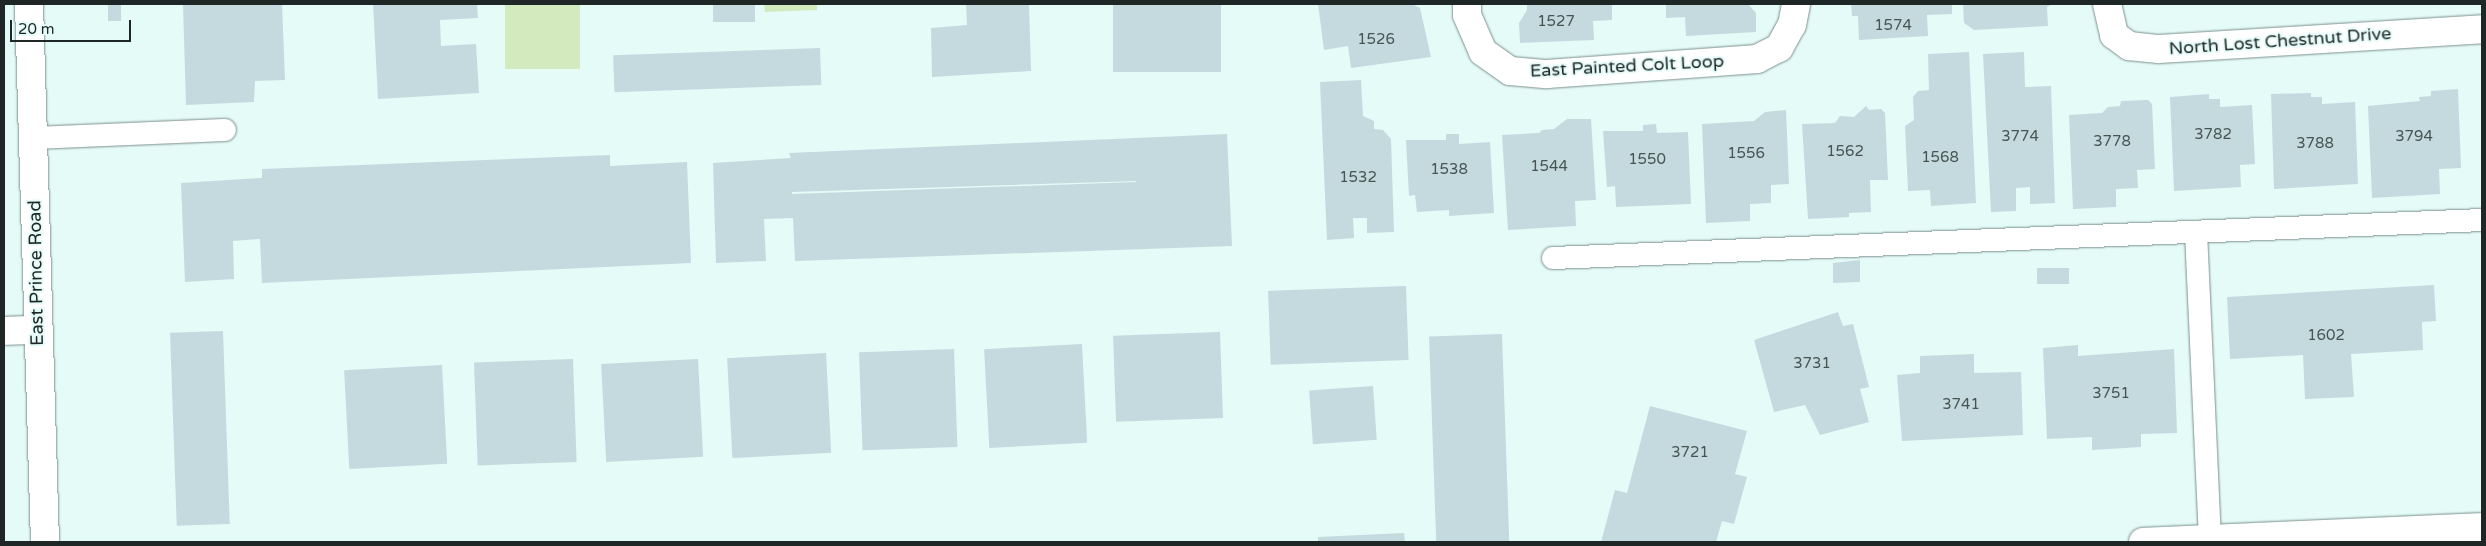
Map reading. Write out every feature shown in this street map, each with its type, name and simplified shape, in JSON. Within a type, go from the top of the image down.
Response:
[{"type":"street","name":"East Prince Road","points":[[29,4],[37,330],[45,542]]},
{"type":"street","name":"East Painted Colt Loop","points":[[1467,4],[1467,15],[1483,52],[1510,71],[1547,74],[1757,59],[1779,48],[1792,25],[1796,4]]},
{"type":"street","name":"North Lost Chestnut Drive","points":[[2107,4],[2114,35],[2129,46],[2159,49],[2482,29]]},
{"type":"street","points":[[4,331],[37,330]]},
{"type":"street","points":[[2142,542],[2482,527]]},
{"type":"lane","points":[[33,138],[225,130]]},
{"type":"lane","points":[[1553,258],[2482,220]]},
{"type":"lane","points":[[2196,232],[2210,539]]},
{"type":"green space","points":[[505,4],[580,4],[580,69],[505,69]]},
{"type":"green space","points":[[764,4],[817,4],[817,10],[765,12]]},
{"type":"building","points":[[108,4],[121,4],[121,21],[108,21]]},
{"type":"building","points":[[183,4],[282,4],[285,80],[255,81],[254,102],[186,105]]},
{"type":"building","points":[[373,4],[477,4],[478,18],[440,20],[441,46],[476,44],[479,93],[378,99]]},
{"type":"building","points":[[713,4],[755,4],[755,22],[713,22]]},
{"type":"building","points":[[966,4],[1029,4],[1031,71],[932,77],[931,28],[967,25]]},
{"type":"building","points":[[1113,4],[1221,4],[1221,72],[1113,72]]},
{"type":"building","points":[[1318,4],[1412,4],[1420,8],[1431,57],[1351,68],[1348,46],[1324,50]]},
{"type":"building","points":[[1527,4],[1612,4],[1612,20],[1593,21],[1594,40],[1520,43],[1519,23],[1527,10]]},
{"type":"building","points":[[1666,4],[1748,4],[1756,13],[1756,32],[1686,36],[1685,17],[1666,18]]},
{"type":"building","points":[[1851,4],[1952,4],[1952,14],[1927,15],[1928,36],[1859,40],[1858,16],[1852,16]]},
{"type":"building","points":[[1963,4],[2052,4],[2047,7],[2048,26],[1974,30],[1964,23]]},
{"type":"building","points":[[820,48],[821,85],[614,92],[613,55]]},
{"type":"building","points":[[1969,52],[1976,203],[1931,206],[1930,190],[1908,191],[1905,126],[1914,120],[1913,97],[1918,91],[1929,90],[1928,54]]},
{"type":"building","points":[[2024,52],[2025,87],[2051,86],[2055,203],[2030,204],[2030,187],[2016,188],[2016,211],[1991,212],[1983,54]]},
{"type":"building","points":[[1361,80],[1363,116],[1374,121],[1374,129],[1383,130],[1391,139],[1394,232],[1367,233],[1367,218],[1353,218],[1354,238],[1327,240],[1320,82]]},
{"type":"building","points":[[2458,89],[2461,168],[2439,169],[2440,194],[2372,198],[2368,106],[2420,101],[2419,97],[2431,96],[2431,91]]},
{"type":"building","points":[[2311,93],[2311,97],[2322,97],[2322,104],[2355,102],[2358,184],[2274,189],[2271,94]]},
{"type":"building","points":[[2209,94],[2209,99],[2220,99],[2220,107],[2252,105],[2255,164],[2240,165],[2241,187],[2174,191],[2170,97]]},
{"type":"building","points":[[2148,100],[2152,104],[2155,169],[2137,170],[2138,188],[2116,189],[2116,207],[2073,209],[2069,115],[2102,113],[2108,107],[2120,106],[2121,101]]},
{"type":"building","points":[[1866,106],[1869,110],[1881,109],[1885,113],[1888,180],[1870,180],[1871,212],[1849,213],[1849,217],[1808,219],[1802,124],[1835,123],[1840,116],[1854,117]]},
{"type":"building","points":[[1786,110],[1789,184],[1771,185],[1771,203],[1750,204],[1750,221],[1706,223],[1702,124],[1754,121],[1765,112]]},
{"type":"building","points":[[1567,119],[1591,119],[1596,200],[1575,201],[1576,226],[1508,230],[1502,135],[1539,133],[1542,130],[1554,129]]},
{"type":"building","points":[[1656,124],[1657,133],[1688,132],[1691,204],[1616,207],[1615,186],[1607,187],[1603,131],[1643,131],[1643,125]]},
{"type":"building","points":[[1227,134],[1232,246],[795,261],[793,218],[764,219],[766,261],[716,263],[713,163],[791,158],[789,153]],"holes":[[[1136,181],[1136,182],[792,194],[792,192]]]},
{"type":"building","points":[[1446,134],[1459,134],[1459,144],[1490,142],[1494,213],[1449,216],[1449,210],[1417,212],[1415,195],[1409,196],[1406,140],[1446,140]]},
{"type":"building","points":[[610,155],[610,166],[687,162],[691,263],[262,283],[260,239],[233,241],[234,279],[185,282],[181,183],[262,178],[262,169]]},
{"type":"building","points":[[1860,260],[1860,282],[1833,283],[1833,263]]},
{"type":"building","points":[[2037,268],[2069,268],[2069,284],[2037,284]]},
{"type":"building","points":[[2434,285],[2436,321],[2422,322],[2423,350],[2351,354],[2354,397],[2305,399],[2303,355],[2230,359],[2227,297]]},
{"type":"building","points":[[1406,286],[1409,360],[1271,365],[1268,291]]},
{"type":"building","points":[[1838,312],[1843,326],[1853,324],[1869,387],[1860,389],[1869,422],[1820,435],[1805,405],[1774,412],[1754,340]]},
{"type":"building","points":[[223,331],[230,524],[177,526],[170,333]]},
{"type":"building","points":[[1220,332],[1223,418],[1116,422],[1113,336]]},
{"type":"building","points":[[1502,334],[1509,542],[1436,542],[1429,337]]},
{"type":"building","points":[[1082,344],[1087,443],[989,448],[984,349]]},
{"type":"building","points":[[2078,345],[2078,356],[2174,349],[2177,433],[2141,434],[2141,447],[2092,450],[2092,437],[2047,439],[2043,348]]},
{"type":"building","points":[[954,349],[957,447],[862,450],[859,352]]},
{"type":"building","points":[[826,353],[831,453],[732,458],[727,358]]},
{"type":"building","points":[[1974,354],[1974,373],[2021,372],[2023,435],[1902,441],[1897,375],[1920,373],[1920,356]]},
{"type":"building","points":[[573,359],[577,462],[478,465],[474,362]]},
{"type":"building","points":[[698,359],[703,457],[606,462],[601,364]]},
{"type":"building","points":[[442,365],[447,464],[349,469],[344,370]]},
{"type":"building","points":[[1373,386],[1377,440],[1313,444],[1309,390]]},
{"type":"building","points":[[1650,406],[1747,431],[1735,474],[1747,477],[1734,524],[1722,521],[1716,542],[1601,542],[1615,490],[1627,493]]},
{"type":"building","points":[[1404,533],[1405,542],[1318,542],[1318,537]]}]
